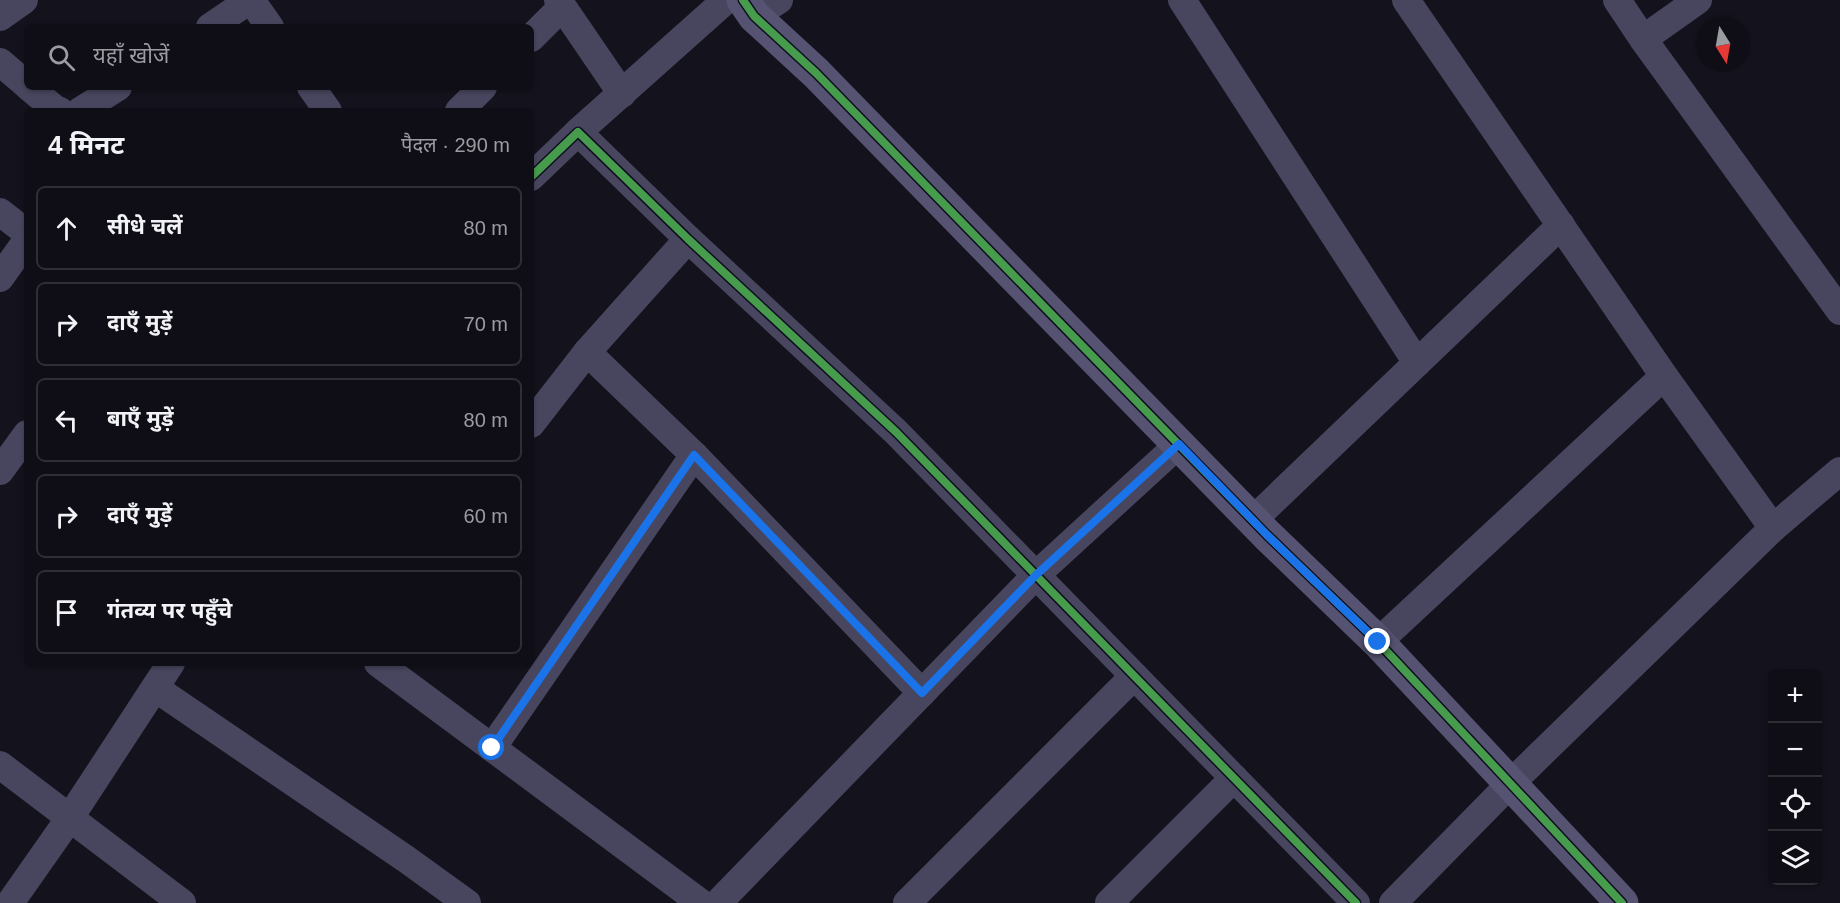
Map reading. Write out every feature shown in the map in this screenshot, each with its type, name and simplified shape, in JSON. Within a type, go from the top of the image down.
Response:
[{"type":"street","points":[[0,17],[24,0]]},
{"type":"street","points":[[215,24],[251,0],[268,24]]},
{"type":"street","points":[[534,174],[726,0]]},
{"type":"street","points":[[1182,0],[1417,363]]},
{"type":"street","points":[[1406,0],[1664,376],[1773,528]]},
{"type":"street","points":[[1617,0],[1840,311]]},
{"type":"street","points":[[1643,39],[1698,0]]},
{"type":"street","points":[[534,34],[560,3],[622,94]]},
{"type":"street","points":[[758,5],[816,73],[1253,520],[1378,642],[1622,903]]},
{"type":"street","points":[[0,62],[24,83]]},
{"type":"street","points":[[34,90],[59,108]]},
{"type":"street","points":[[70,108],[111,90]]},
{"type":"street","points":[[313,90],[326,108]]},
{"type":"street","points":[[462,108],[480,90]]},
{"type":"street","points":[[578,132],[688,239],[896,432],[1356,903]]},
{"type":"street","points":[[0,212],[24,231]]},
{"type":"street","points":[[1253,520],[1561,225]]},
{"type":"street","points":[[534,420],[587,352],[688,239]]},
{"type":"street","points":[[0,278],[24,244]]},
{"type":"street","points":[[587,352],[694,455],[922,693]]},
{"type":"street","points":[[1378,642],[1664,376]]},
{"type":"street","points":[[0,471],[24,438]]},
{"type":"street","points":[[718,903],[1036,575],[1179,444]]},
{"type":"street","points":[[492,748],[694,455]]},
{"type":"street","points":[[1393,903],[1510,784],[1773,528],[1840,471]]},
{"type":"street","points":[[10,903],[69,819],[169,666]]},
{"type":"street","points":[[382,666],[701,903]]},
{"type":"street","points":[[907,903],[1134,676]]},
{"type":"street","points":[[155,688],[467,903]]},
{"type":"street","points":[[0,765],[182,903]]},
{"type":"street","points":[[1109,903],[1234,778]]},
{"type":"cycle path","points":[[743,0],[754,16],[816,73],[1267,535],[1378,642],[1622,903]]},
{"type":"cycle path","points":[[534,174],[578,132],[688,239],[896,432],[1356,903]]},
{"type":"route","points":[[492,748],[694,455],[922,693],[1036,575],[1179,444],[1267,535],[1378,642]]}]
